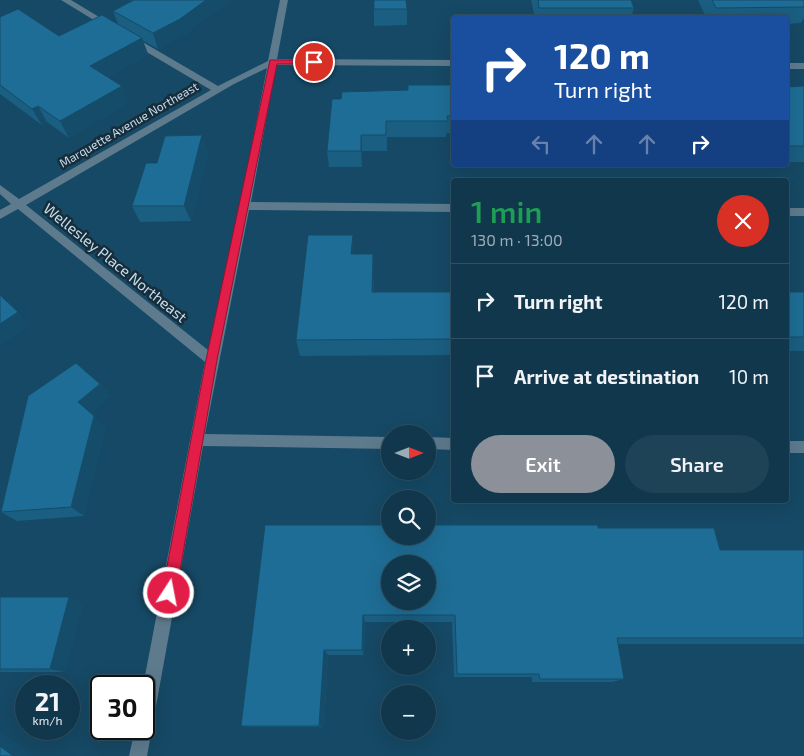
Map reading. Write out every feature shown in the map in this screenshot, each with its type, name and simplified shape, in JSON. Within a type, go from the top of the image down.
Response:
[{"type":"street","points":[[65,0],[116,30]]},
{"type":"street","points":[[154,675],[212,360],[245,206],[284,0]]},
{"type":"street","points":[[124,35],[217,89]]},
{"type":"street","points":[[273,62],[451,63]]},
{"type":"street","name":"Marquette Avenue Northeast","points":[[0,215],[217,89],[273,62]]},
{"type":"street","points":[[789,66],[804,66]]},
{"type":"street","name":"Wellesley Place Northeast","points":[[0,189],[212,360]]},
{"type":"street","points":[[245,206],[451,208]]},
{"type":"street","points":[[789,212],[804,212]]},
{"type":"street","points":[[198,440],[381,443]]},
{"type":"street","points":[[436,443],[451,444]]},
{"type":"street","points":[[789,447],[804,447]]},
{"type":"street","points":[[138,756],[141,740]]},
{"type":"building","points":[[134,0],[206,0],[180,19],[153,33],[113,11]]},
{"type":"building","points":[[374,0],[406,0],[407,9],[374,9]]},
{"type":"building","points":[[538,0],[631,0],[634,8],[539,8]]},
{"type":"building","points":[[712,0],[804,0],[804,7],[716,8]]},
{"type":"building","points":[[18,9],[59,36],[102,15],[142,38],[90,66],[122,86],[60,121],[38,106],[32,109],[0,85],[0,17]]},
{"type":"building","points":[[408,85],[451,85],[451,116],[447,116],[448,121],[386,121],[386,135],[361,135],[361,151],[327,151],[332,99],[341,99],[342,92],[408,90]]},
{"type":"building","points":[[804,86],[804,146],[789,146],[789,87]]},
{"type":"building","points":[[202,135],[184,206],[132,206],[146,163],[157,163],[165,136]]},
{"type":"building","points":[[308,235],[353,235],[351,254],[373,254],[372,292],[451,292],[451,339],[296,340]]},
{"type":"building","points":[[789,292],[804,292],[804,337],[789,337]]},
{"type":"building","points":[[0,295],[18,312],[0,324]]},
{"type":"building","points":[[76,363],[100,384],[78,402],[94,416],[71,507],[1,512],[28,396]]},
{"type":"building","points":[[265,525],[381,525],[381,545],[436,545],[436,525],[598,525],[598,528],[714,528],[720,550],[804,550],[804,638],[617,638],[624,679],[540,679],[539,674],[457,674],[455,615],[363,615],[362,650],[324,650],[319,726],[241,726]]},
{"type":"building","points":[[0,597],[69,597],[50,669],[0,669]]},
{"type":"building","points":[[0,746],[13,756],[0,756]]},
{"type":"route","points":[[169,593],[212,360],[273,62],[314,62]]}]
